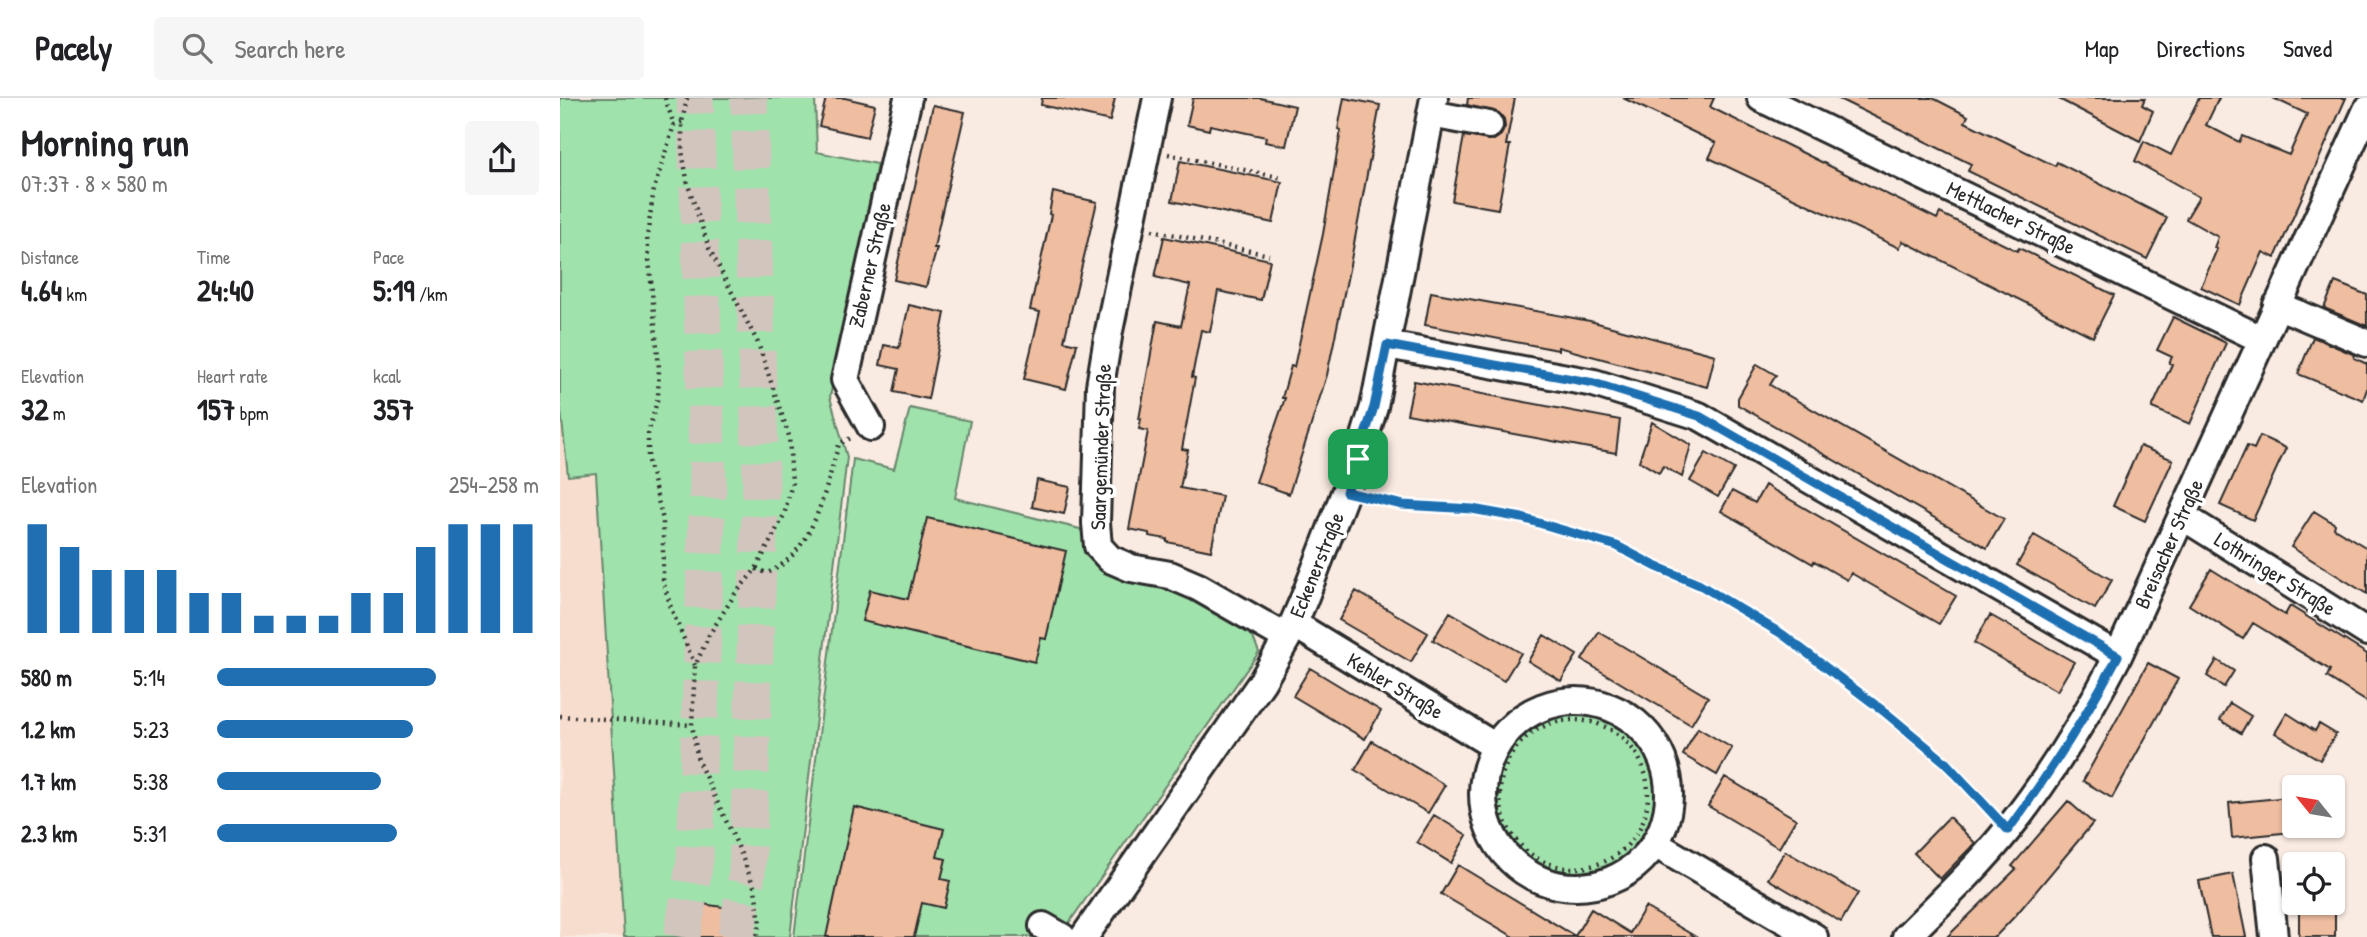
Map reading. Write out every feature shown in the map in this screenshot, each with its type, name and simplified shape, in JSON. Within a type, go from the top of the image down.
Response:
[{"type":"street","name":"Zaberner Straße","points":[[871,427],[845,380],[908,98]]},
{"type":"street","name":"Saargemünder Straße","points":[[1157,98],[1100,386],[1096,523],[1098,546],[1110,559],[1132,568],[1170,575],[1290,631]]},
{"type":"street","name":"Mettlacher Straße","points":[[1761,98],[2261,339]]},
{"type":"street","name":"Breisacher Straße","points":[[1906,937],[2008,830],[2046,779],[2090,709],[2118,656],[2367,110]]},
{"type":"street","points":[[1431,112],[1477,129]]},
{"type":"street","name":"Eckenerstraße","points":[[1089,935],[1251,699],[1290,631],[1346,492],[1374,407],[1431,112]]},
{"type":"street","points":[[2277,305],[2367,343]]},
{"type":"street","points":[[1387,345],[1594,383],[1699,416],[2118,656]]},
{"type":"street","name":"Lothringer Straße","points":[[2182,516],[2367,632]]},
{"type":"street","name":"Kehler Straße","points":[[1290,631],[1503,751]]},
{"type":"street","points":[[1587,701],[1613,708],[1636,722],[1654,742],[1666,766],[1670,793],[1667,820],[1655,844],[1636,866],[1620,876],[1583,888],[1554,886],[1528,874],[1505,856],[1490,831],[1483,803],[1485,774],[1503,751],[1513,726],[1535,710],[1560,702],[1587,701]]},
{"type":"street","points":[[1655,844],[1814,937]]},
{"type":"street","points":[[2266,858],[2274,937]]},
{"type":"path","points":[[665,98],[674,125],[654,189],[647,237],[659,368],[658,397],[648,434],[648,461],[663,520],[663,581],[672,611],[695,666]]},
{"type":"path","points":[[687,98],[682,122],[682,151],[688,185],[709,248],[758,343],[789,436],[792,483],[784,515],[755,569],[715,625],[695,666],[692,725],[698,761],[755,889],[760,922],[757,937]]},
{"type":"path","points":[[674,125],[682,122]]},
{"type":"path","points":[[1147,149],[1283,178]]},
{"type":"path","points":[[1131,225],[1269,255]]},
{"type":"path","points":[[755,569],[767,573],[774,570],[800,546],[818,512],[839,444],[871,427]]},
{"type":"path","points":[[1346,492],[1403,505],[1472,509],[1522,518],[1617,546],[1700,585],[1782,634],[1886,713],[1945,762],[2008,830]]},
{"type":"path","points":[[560,716],[692,725]]},
{"type":"path","points":[[1566,719],[1585,720],[1605,726],[1624,738],[1639,757],[1647,779],[1648,806],[1638,833],[1615,857],[1589,867],[1567,869],[1541,862],[1518,844],[1505,823],[1499,802],[1503,751],[1542,726],[1566,719]]},
{"type":"shaded area","points":[[560,402],[568,475],[596,473],[624,937],[560,937]]},
{"type":"green space","points":[[560,98],[815,98],[817,152],[877,164],[830,397],[847,457],[790,937],[624,937],[596,473],[568,476],[560,402]]},
{"type":"green space","points":[[910,408],[970,421],[955,498],[1080,529],[1104,565],[1165,584],[1250,630],[1259,652],[1059,937],[794,937],[853,459],[894,469]]},
{"type":"green space","points":[[1574,711],[1606,717],[1633,735],[1651,762],[1657,794],[1651,826],[1633,853],[1606,871],[1574,877],[1542,871],[1515,853],[1497,826],[1491,794],[1497,762],[1515,735],[1542,717]]},
{"type":"building","points":[[826,98],[845,98],[875,105],[867,137],[819,126]]},
{"type":"building","points":[[1042,98],[1115,98],[1110,121],[1041,105]]},
{"type":"building","points":[[1193,98],[1260,98],[1295,106],[1286,146],[1265,142],[1266,137],[1210,125],[1209,130],[1187,125]]},
{"type":"building","points":[[1344,98],[1380,105],[1327,375],[1289,494],[1256,482],[1285,398],[1282,398],[1291,366],[1294,367],[1323,234]]},
{"type":"building","points":[[1468,98],[1515,98],[1506,145],[1510,145],[1498,209],[1452,201],[1464,136],[1494,140],[1501,135],[1505,127],[1504,119],[1499,113],[1467,105]]},
{"type":"building","points":[[1623,98],[1714,98],[1710,107],[1937,219],[1940,213],[2114,295],[2093,337],[1903,241],[1899,248],[1709,158],[1716,143]]},
{"type":"building","points":[[1837,98],[1933,98],[1968,116],[1965,122],[2055,166],[2057,162],[2167,218],[2147,259],[1968,171],[1971,164]]},
{"type":"building","points":[[2057,98],[2145,98],[2142,105],[2153,111],[2140,141]]},
{"type":"building","points":[[2199,98],[2219,98],[2206,125],[2239,142],[2242,136],[2289,155],[2307,114],[2273,98],[2346,98],[2275,258],[2263,252],[2240,305],[2201,287],[2217,249],[2214,248],[2218,237],[2186,219],[2199,197],[2135,161],[2144,141],[2171,155]]},
{"type":"building","points":[[933,105],[965,112],[934,248],[937,248],[926,287],[894,280]]},
{"type":"building","points":[[1180,161],[1282,182],[1273,223],[1172,201]]},
{"type":"building","points":[[1053,192],[1097,202],[1064,341],[1077,344],[1066,389],[1024,379],[1040,312],[1030,310],[1051,215]]},
{"type":"building","points":[[1164,237],[1270,260],[1261,300],[1218,291],[1210,332],[1201,330],[1182,449],[1188,450],[1180,488],[1222,496],[1211,551],[1167,542],[1167,539],[1129,529],[1148,431],[1139,429],[1139,419],[1157,321],[1181,326],[1190,285],[1155,277]]},
{"type":"building","points":[[2335,282],[2367,295],[2367,326],[2324,308]]},
{"type":"building","points":[[1431,292],[1590,321],[1715,355],[1707,387],[1558,347],[1558,350],[1425,325]]},
{"type":"building","points":[[909,305],[945,313],[928,399],[894,392],[899,369],[880,365],[884,345],[899,348]]},
{"type":"building","points":[[2173,317],[2226,343],[2190,424],[2152,408],[2172,364],[2169,363],[2172,357],[2157,350]]},
{"type":"building","points":[[2313,337],[2355,355],[2354,358],[2367,364],[2367,389],[2363,400],[2298,374]]},
{"type":"building","points":[[1757,364],[1776,375],[1770,385],[2004,519],[1987,548],[1738,405],[1738,398]]},
{"type":"building","points":[[1414,381],[1620,420],[1616,453],[1407,414]]},
{"type":"building","points":[[1652,422],[1691,445],[1682,477],[1663,466],[1659,473],[1639,461]]},
{"type":"building","points":[[2260,436],[2286,448],[2253,520],[2220,505],[2247,446],[2254,449]]},
{"type":"building","points":[[2140,446],[2173,460],[2145,521],[2113,506]]},
{"type":"building","points":[[1706,453],[1734,469],[1718,497],[1690,481]]},
{"type":"building","points":[[1037,480],[1070,487],[1064,514],[1032,507]]},
{"type":"building","points":[[1765,485],[1956,596],[1939,624],[1851,573],[1847,580],[1814,561],[1813,564],[1721,511],[1732,491],[1755,503]]},
{"type":"building","points":[[2314,511],[2335,524],[2334,528],[2367,548],[2367,594],[2291,547]]},
{"type":"building","points":[[927,518],[1066,551],[1046,639],[1041,638],[1035,662],[862,621],[870,590],[908,599]]},
{"type":"building","points":[[2034,535],[2112,580],[2095,609],[2017,565]]},
{"type":"building","points":[[2211,569],[2285,615],[2290,606],[2367,654],[2367,702],[2327,677],[2330,670],[2253,623],[2243,639],[2189,605]]},
{"type":"building","points":[[1356,591],[1428,633],[1411,662],[1339,620]]},
{"type":"building","points":[[1450,612],[1521,653],[1504,681],[1433,640]]},
{"type":"building","points":[[1990,615],[2074,662],[2057,691],[1974,643]]},
{"type":"building","points":[[1599,632],[1708,697],[1691,725],[1582,660]]},
{"type":"building","points":[[1544,635],[1577,655],[1561,681],[1528,661]]},
{"type":"building","points":[[2217,660],[2234,671],[2224,687],[2207,676]]},
{"type":"building","points":[[2148,663],[2178,679],[2112,798],[2083,781]]},
{"type":"building","points":[[1310,668],[1381,711],[1365,739],[1293,696]]},
{"type":"building","points":[[2230,703],[2251,716],[2241,733],[2220,720]]},
{"type":"building","points":[[2287,713],[2315,731],[2319,724],[2336,734],[2320,760],[2275,733]]},
{"type":"building","points":[[1698,728],[1732,748],[1717,775],[1683,755]]},
{"type":"building","points":[[1372,741],[1445,785],[1428,813],[1355,770]]},
{"type":"building","points":[[1725,777],[1796,819],[1779,848],[1708,806]]},
{"type":"building","points":[[2282,798],[2282,833],[2232,838],[2229,803]]},
{"type":"building","points":[[2068,801],[2093,823],[2016,915],[1995,937],[1947,937],[2016,869],[2012,866]]},
{"type":"building","points":[[854,807],[944,829],[937,857],[946,859],[941,879],[950,881],[944,908],[922,903],[914,937],[826,937]]},
{"type":"building","points":[[1434,815],[1467,835],[1451,863],[1417,842]]},
{"type":"building","points":[[1949,817],[1975,843],[1940,879],[1914,853]]},
{"type":"building","points":[[1785,851],[1858,893],[1841,922],[1768,879]]},
{"type":"building","points":[[1458,865],[1575,936],[1591,909],[1630,933],[1645,907],[1696,937],[1514,937],[1441,894]]},
{"type":"building","points":[[2233,874],[2246,937],[2211,937],[2199,881]]},
{"type":"building","points":[[702,904],[744,910],[740,937],[698,937]]},
{"type":"building","points":[[2299,915],[2335,915],[2335,937],[2299,937]]},
{"type":"tunnel","points":[[682,937],[695,860],[708,483],[695,98]]},
{"type":"tunnel","points":[[736,937],[747,873],[761,481],[749,98]]},
{"type":"route","points":[[1387,345],[1594,383],[1699,416],[2118,656],[2090,709],[2046,779],[2008,830],[1945,762],[1886,713],[1782,634],[1700,585],[1617,546],[1522,518],[1472,509],[1403,505],[1346,492],[1358,459],[1374,407],[1387,345]]}]
